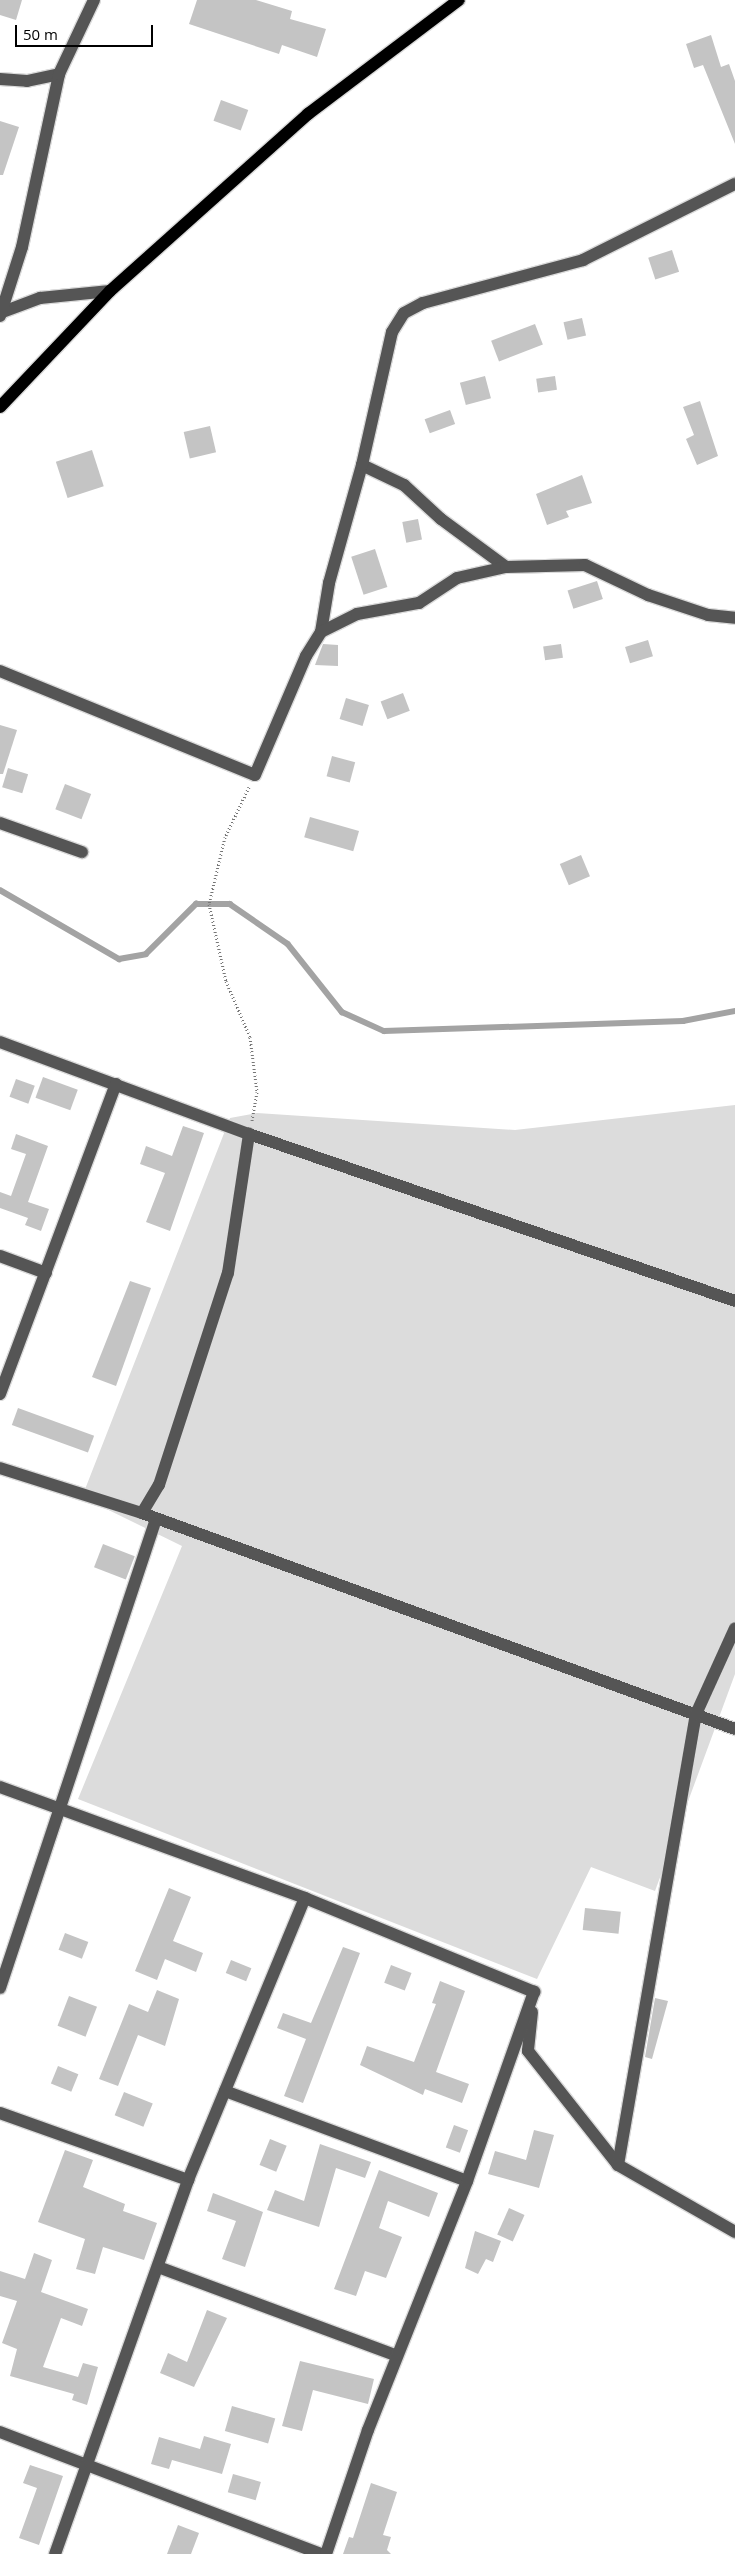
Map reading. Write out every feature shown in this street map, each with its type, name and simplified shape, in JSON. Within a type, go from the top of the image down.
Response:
[{"type":"main road","points":[[0,407],[110,290],[308,114],[459,0]]},
{"type":"street","points":[[1,314],[22,247],[59,74],[93,1]]},
{"type":"street","points":[[0,79],[27,81],[59,74]]},
{"type":"street","points":[[0,671],[255,775],[306,656],[321,632],[328,583],[362,466],[392,332],[404,313],[424,303],[584,260],[735,184]]},
{"type":"street","points":[[1,314],[40,298],[110,290]]},
{"type":"street","points":[[362,466],[404,485],[441,519],[506,567]]},
{"type":"street","points":[[321,632],[357,614],[419,603],[457,578],[506,567],[585,565],[648,595],[708,615],[735,618]]},
{"type":"street","points":[[0,823],[82,852]]},
{"type":"street","points":[[0,1042],[249,1134],[735,1301]]},
{"type":"street","points":[[0,1394],[116,1084]]},
{"type":"street","points":[[142,1513],[159,1485],[228,1273],[249,1134]]},
{"type":"street","points":[[0,1256],[46,1273]]},
{"type":"street","points":[[0,1468],[142,1513],[156,1520],[735,1729]]},
{"type":"street","points":[[0,1988],[63,1808],[156,1520]]},
{"type":"street","points":[[618,2165],[696,1714],[735,1628]]},
{"type":"street","points":[[0,1787],[63,1808],[305,1898],[534,1992]]},
{"type":"street","points":[[55,2554],[90,2464],[188,2180],[305,1898]]},
{"type":"street","points":[[534,1992],[528,2051],[618,2165],[735,2232]]},
{"type":"street","points":[[326,2554],[397,2356],[467,2180],[534,1992]]},
{"type":"street","points":[[225,2091],[467,2180]]},
{"type":"street","points":[[0,2113],[188,2180]]},
{"type":"street","points":[[158,2267],[397,2356]]},
{"type":"street","points":[[0,2432],[90,2464],[320,2554]]},
{"type":"path","points":[[249,1134],[257,1092],[250,1037],[226,981],[209,904],[225,837],[255,775]]},
{"type":"shaded area","points":[[735,1105],[735,1674],[655,1891],[591,1867],[537,1979],[78,1799],[182,1546],[82,1497],[230,1118],[257,1113],[515,1130]]},
{"type":"building","points":[[0,0],[22,0],[16,20],[0,15]]},
{"type":"building","points":[[197,0],[256,0],[292,11],[290,19],[326,29],[317,57],[282,45],[279,54],[189,24]]},
{"type":"building","points":[[711,35],[721,67],[729,64],[735,81],[735,144],[703,65],[694,68],[686,44]]},
{"type":"building","points":[[221,100],[248,110],[241,131],[213,121]]},
{"type":"building","points":[[0,121],[19,127],[3,175],[0,175]]},
{"type":"building","points":[[672,250],[679,272],[655,280],[648,258]]},
{"type":"building","points":[[582,318],[586,336],[568,340],[563,322]]},
{"type":"building","points":[[535,324],[543,345],[499,361],[491,341]]},
{"type":"building","points":[[485,376],[491,398],[466,405],[460,383]]},
{"type":"building","points":[[555,376],[557,390],[538,393],[536,379]]},
{"type":"building","points":[[700,401],[718,456],[697,465],[686,439],[694,435],[683,407]]},
{"type":"building","points":[[450,410],[455,424],[430,433],[425,419]]},
{"type":"building","points":[[210,426],[216,452],[190,458],[184,432]]},
{"type":"building","points":[[92,450],[104,486],[68,498],[56,462]]},
{"type":"building","points":[[582,475],[592,503],[566,511],[569,517],[547,525],[536,494]]},
{"type":"building","points":[[418,519],[422,540],[406,543],[402,522]]},
{"type":"building","points":[[375,549],[387,587],[364,595],[351,557]]},
{"type":"building","points":[[597,581],[603,599],[573,609],[568,591]]},
{"type":"building","points":[[648,640],[653,656],[630,663],[625,647]]},
{"type":"building","points":[[323,644],[338,645],[338,666],[315,665]]},
{"type":"building","points":[[561,644],[563,658],[545,660],[543,647]]},
{"type":"building","points":[[403,693],[410,711],[387,719],[381,702]]},
{"type":"building","points":[[346,698],[369,705],[363,726],[340,719]]},
{"type":"building","points":[[0,725],[17,730],[3,774],[0,774]]},
{"type":"building","points":[[332,756],[355,762],[350,782],[327,776]]},
{"type":"building","points":[[8,768],[28,774],[22,793],[2,787]]},
{"type":"building","points":[[65,784],[91,794],[81,819],[55,809]]},
{"type":"building","points":[[310,817],[359,831],[353,851],[304,837]]},
{"type":"building","points":[[581,855],[590,876],[569,885],[560,864]]},
{"type":"building","points":[[43,1077],[78,1090],[70,1110],[35,1098]]},
{"type":"building","points":[[16,1079],[35,1086],[28,1104],[10,1097]]},
{"type":"building","points":[[183,1126],[204,1133],[170,1231],[146,1222],[165,1173],[140,1164],[146,1146],[172,1156]]},
{"type":"building","points":[[16,1134],[48,1146],[28,1202],[49,1209],[41,1231],[25,1225],[28,1218],[0,1208],[0,1192],[11,1196],[26,1154],[11,1149]]},
{"type":"building","points":[[130,1281],[151,1288],[116,1386],[92,1377]]},
{"type":"building","points":[[18,1408],[94,1436],[88,1453],[12,1425]]},
{"type":"building","points":[[103,1544],[135,1556],[126,1580],[94,1567]]},
{"type":"building","points":[[169,1888],[191,1897],[173,1941],[203,1953],[196,1972],[165,1959],[157,1980],[135,1971]]},
{"type":"building","points":[[585,1908],[621,1912],[619,1934],[583,1930]]},
{"type":"building","points":[[65,1933],[88,1942],[82,1959],[59,1950]]},
{"type":"building","points":[[343,1947],[360,1953],[303,2103],[284,2096],[306,2039],[277,2028],[283,2013],[311,2023]]},
{"type":"building","points":[[231,1960],[251,1968],[246,1981],[226,1973]]},
{"type":"building","points":[[391,1965],[412,1973],[405,1991],[384,1983]]},
{"type":"building","points":[[440,1981],[465,1991],[436,2072],[469,2084],[462,2103],[425,2089],[423,2095],[360,2065],[367,2046],[414,2062],[436,2004],[432,2003]]},
{"type":"building","points":[[157,1990],[179,1999],[165,2046],[138,2035],[118,2086],[99,2079],[129,2004],[148,2012]]},
{"type":"building","points":[[69,1996],[97,2007],[86,2037],[58,2026]]},
{"type":"building","points":[[655,1998],[668,2001],[652,2059],[645,2057]]},
{"type":"building","points":[[58,2066],[78,2074],[71,2092],[51,2084]]},
{"type":"building","points":[[124,2092],[153,2104],[143,2127],[115,2115]]},
{"type":"building","points":[[454,2125],[468,2130],[460,2153],[446,2148]]},
{"type":"building","points":[[534,2130],[554,2135],[539,2188],[488,2174],[495,2151],[526,2160]]},
{"type":"building","points":[[270,2139],[287,2146],[276,2172],[260,2165]]},
{"type":"building","points":[[320,2144],[371,2162],[365,2178],[336,2168],[319,2227],[267,2210],[275,2190],[304,2201]]},
{"type":"building","points":[[65,2150],[93,2160],[83,2187],[125,2204],[123,2211],[157,2223],[144,2260],[103,2247],[95,2274],[76,2269],[85,2239],[38,2222]]},
{"type":"building","points":[[379,2170],[438,2193],[429,2217],[388,2201],[379,2228],[402,2237],[386,2278],[365,2271],[356,2296],[334,2289]]},
{"type":"building","points":[[213,2193],[263,2212],[245,2267],[222,2259],[236,2221],[207,2211]]},
{"type":"building","points":[[509,2208],[525,2215],[513,2241],[497,2234]]},
{"type":"building","points":[[475,2231],[501,2241],[493,2262],[486,2259],[478,2274],[465,2268]]},
{"type":"building","points":[[34,2253],[52,2260],[41,2292],[88,2309],[82,2326],[61,2318],[43,2367],[78,2377],[83,2363],[98,2367],[87,2405],[72,2400],[74,2394],[10,2376],[17,2349],[2,2343],[17,2301],[0,2296],[0,2271],[25,2279]]},
{"type":"building","points":[[207,2310],[227,2318],[194,2387],[160,2373],[168,2353],[187,2362]]},
{"type":"building","points":[[300,2361],[374,2379],[368,2404],[313,2390],[302,2431],[282,2426]]},
{"type":"building","points":[[232,2406],[275,2418],[268,2443],[225,2431]]},
{"type":"building","points":[[204,2436],[231,2444],[222,2474],[172,2460],[169,2469],[151,2464],[159,2437],[200,2449]]},
{"type":"building","points":[[30,2465],[63,2476],[39,2545],[19,2538],[37,2488],[23,2483]]},
{"type":"building","points":[[233,2474],[261,2482],[256,2500],[228,2492]]},
{"type":"building","points":[[371,2483],[397,2492],[383,2535],[391,2537],[387,2550],[391,2554],[343,2554],[349,2537],[353,2538]]},
{"type":"building","points":[[178,2525],[199,2533],[191,2554],[167,2554]]},
{"type":"waterway","points":[[0,890],[119,959],[146,954],[196,904],[230,904],[288,944],[342,1012],[384,1031],[683,1021],[735,1011]]}]
